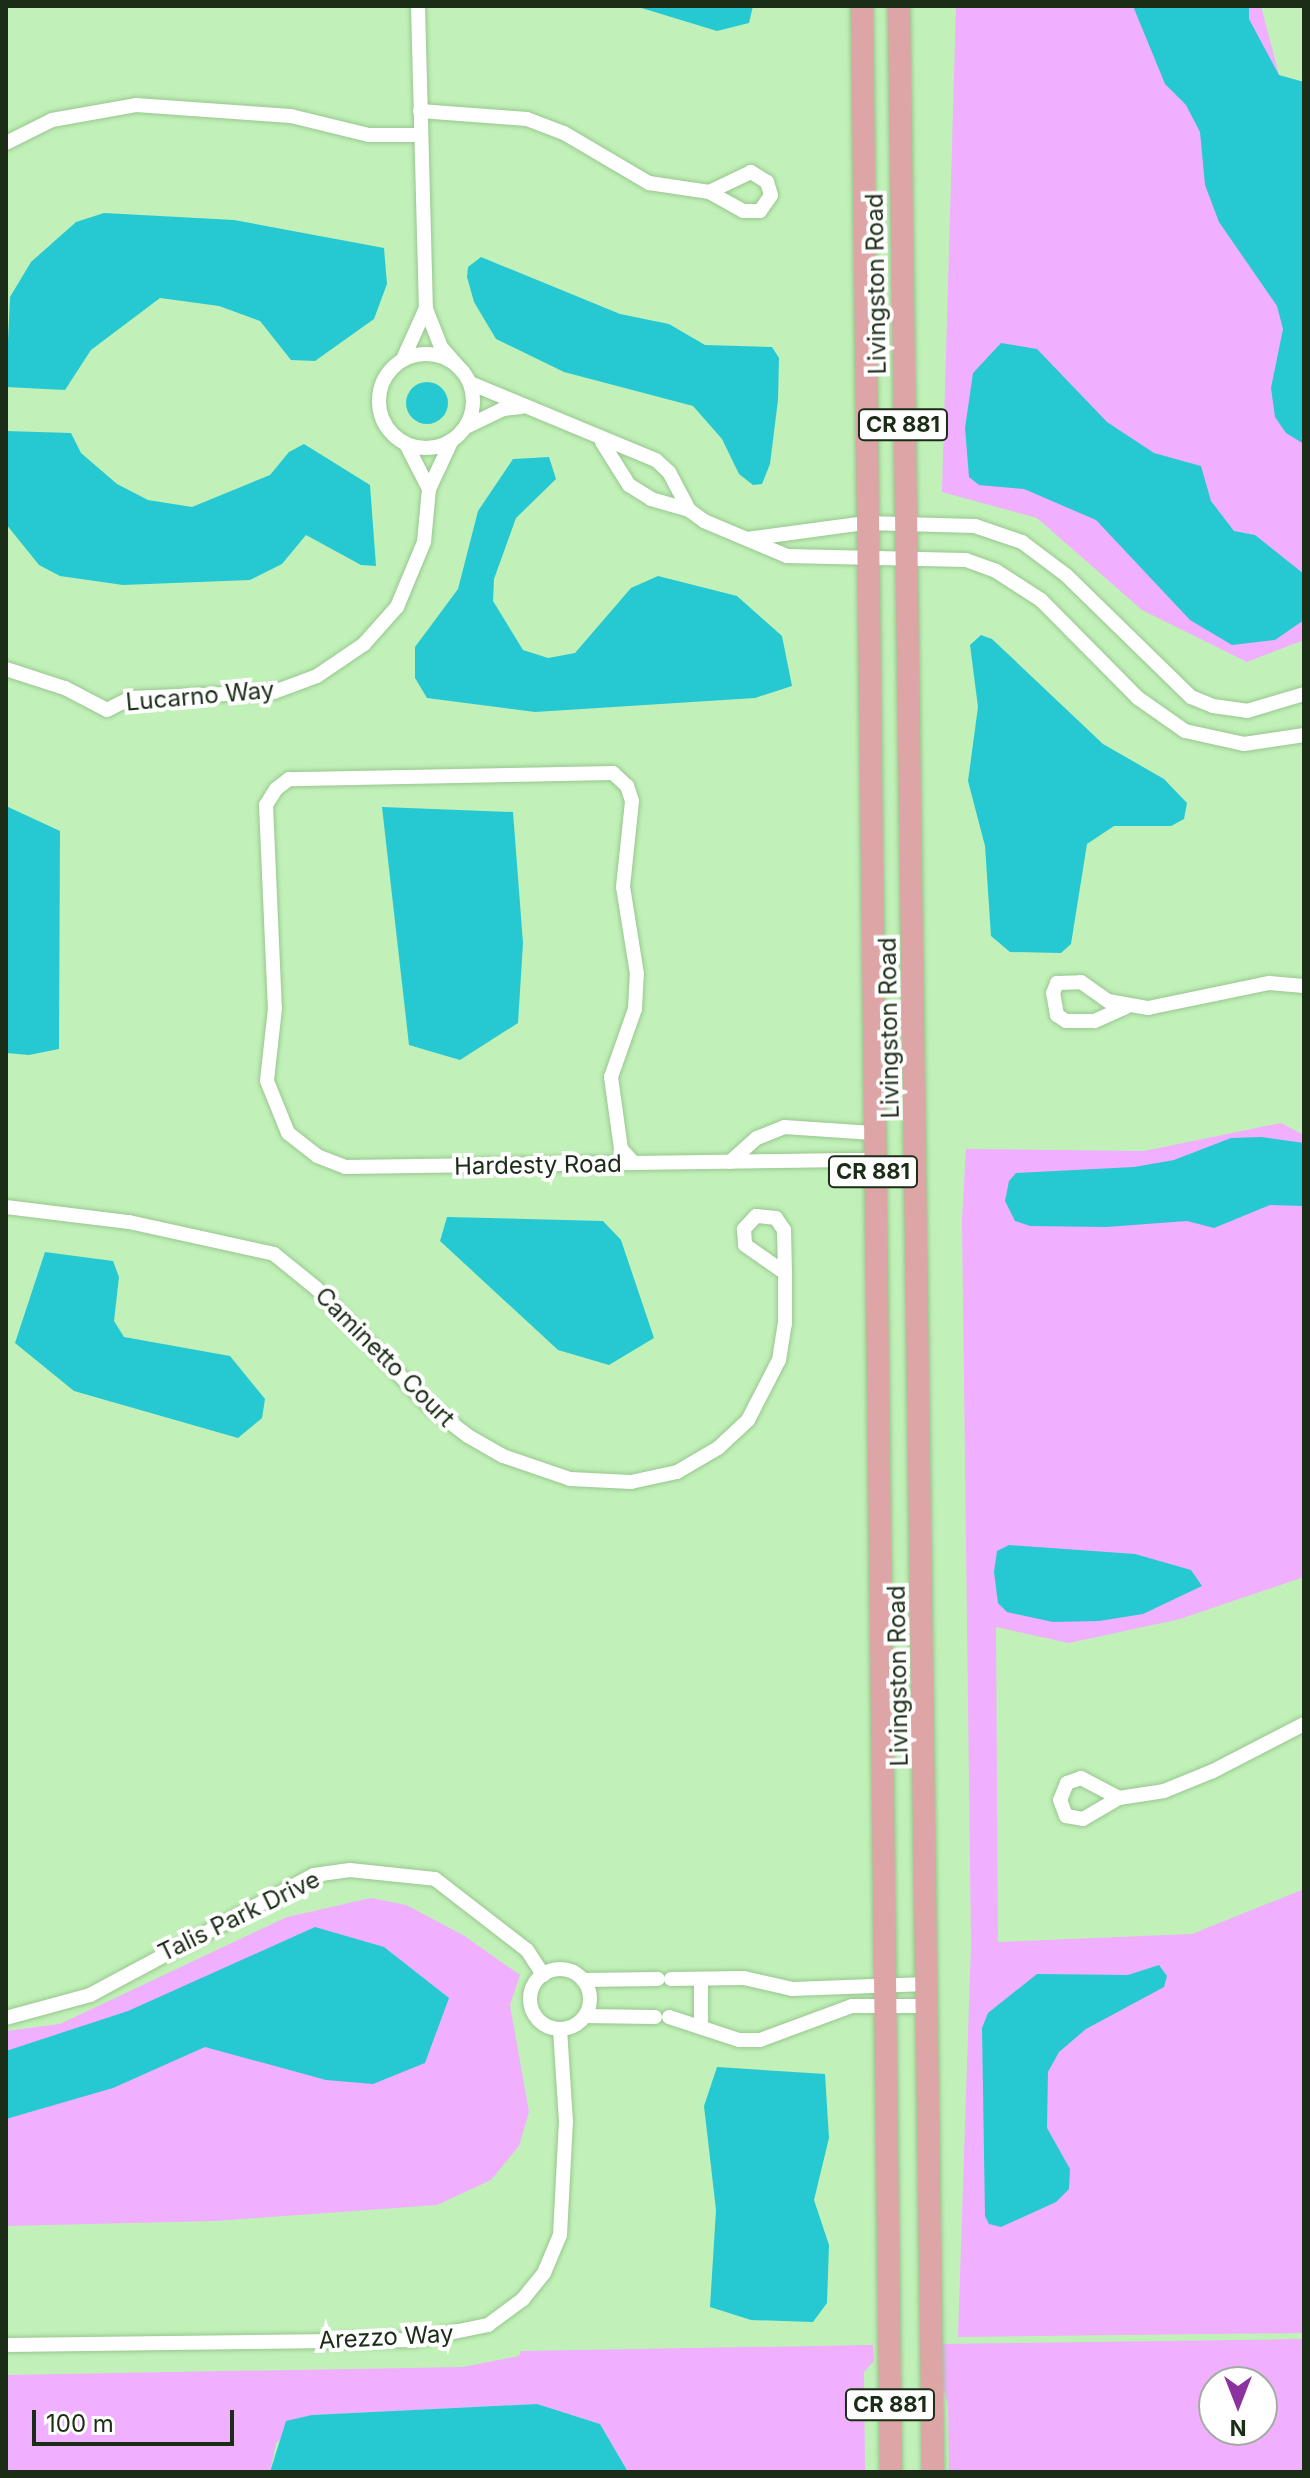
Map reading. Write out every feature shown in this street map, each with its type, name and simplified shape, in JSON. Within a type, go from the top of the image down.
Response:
[{"type":"main road","name":"Livingston Road","points":[[862,6],[873,1160],[891,2472]]},
{"type":"main road","name":"Livingston Road","points":[[899,6],[933,2472]]},
{"type":"street","points":[[418,6],[426,309],[441,347],[470,383],[473,406],[465,427]]},
{"type":"street","points":[[6,143],[74,114],[145,105],[291,116],[369,135],[421,135]]},
{"type":"street","points":[[420,111],[527,119],[564,133],[649,183],[709,192]]},
{"type":"street","points":[[426,309],[412,347],[384,380],[379,404],[387,427],[405,443],[429,489]]},
{"type":"street","points":[[400,362],[431,355],[459,368]]},
{"type":"street","points":[[470,383],[553,414],[602,442],[656,460],[669,472],[689,510]]},
{"type":"street","points":[[405,443],[433,448],[452,440],[465,427],[503,409],[525,406]]},
{"type":"street","name":"Lucarno Way","points":[[6,669],[65,688],[107,710],[131,698],[274,692],[340,664],[381,627],[408,588],[424,542],[429,489],[452,440]]},
{"type":"street","points":[[602,442],[629,485],[651,499],[689,510],[787,556],[966,560],[1020,584],[1138,698],[1185,731],[1244,744],[1304,735]]},
{"type":"street","points":[[747,539],[866,523],[905,521],[975,526],[1022,542],[1066,575],[1191,697],[1213,706],[1262,710],[1304,694]]},
{"type":"street","name":"Hardesty Road","points":[[634,1163],[621,1149],[611,1077],[635,1009],[637,985],[623,887],[632,801],[627,786],[613,773],[289,779],[266,805],[275,1008],[267,1081],[288,1133],[317,1156],[345,1167],[873,1160]]},
{"type":"street","points":[[1126,1007],[1081,982],[1057,983],[1053,993],[1057,1015],[1079,1023],[1126,1007],[1148,1008],[1269,983],[1304,986]]},
{"type":"street","points":[[730,1162],[757,1138],[784,1127],[873,1133]]},
{"type":"street","name":"Caminetto Court","points":[[6,1207],[92,1217],[237,1242],[274,1254],[316,1288],[429,1406],[468,1436],[503,1456],[570,1479],[631,1482],[677,1472],[718,1448],[748,1420],[779,1360],[785,1273]]},
{"type":"street","points":[[1119,1798],[1175,1786],[1304,1724]]},
{"type":"street","name":"Talis Park Drive","points":[[6,2018],[90,1995],[314,1875],[350,1870],[435,1879],[527,1950],[543,1975]]},
{"type":"street","points":[[927,1995],[885,1996],[792,1989],[744,1978],[583,1980],[568,1970],[543,1975],[532,1989],[531,2008],[542,2023],[560,2029],[585,2016],[662,2017],[739,2040],[760,2040],[823,2013],[885,1996],[927,1995]]},
{"type":"street","points":[[583,1980],[590,1998],[585,2016]]},
{"type":"street","points":[[701,1980],[701,2027]]},
{"type":"street","name":"Arezzo Way","points":[[6,2345],[415,2340],[488,2325],[523,2299],[544,2273],[560,2235],[566,2122],[560,2029]]},
{"type":"shaded area","points":[[956,6],[1261,6],[1279,75],[1304,134],[1304,640],[1247,662],[1142,610],[1037,518],[942,492]]},
{"type":"shaded area","points":[[1281,1123],[1304,1135],[1304,1577],[1180,1619],[1069,1643],[996,1627],[998,1942],[1192,1934],[1304,1889],[1304,2333],[958,2337],[971,1944],[962,1220],[966,1149],[1144,1151]]},
{"type":"shaded area","points":[[371,1898],[406,1905],[463,1935],[520,1975],[510,2005],[529,2112],[519,2146],[491,2180],[437,2205],[215,2221],[6,2226],[6,2031],[60,2024],[287,1917]]},
{"type":"shaded area","points":[[1304,2339],[1304,2472],[949,2472],[948,2403],[939,2376],[939,2344]]},
{"type":"shaded area","points":[[873,2345],[874,2361],[864,2372],[865,2472],[628,2472],[600,2424],[537,2404],[312,2415],[276,2443],[270,2472],[6,2472],[6,2375],[463,2367],[519,2356],[521,2351]]},
{"type":"water","points":[[635,6],[753,6],[749,23],[717,31]]},
{"type":"water","points":[[1133,6],[1249,6],[1249,19],[1279,75],[1304,82],[1304,444],[1286,433],[1275,417],[1271,388],[1283,329],[1277,306],[1219,222],[1205,185],[1200,132],[1186,105],[1165,84]]},
{"type":"water","points":[[104,213],[234,220],[384,248],[387,284],[374,319],[315,361],[291,360],[260,321],[219,306],[160,298],[91,350],[65,390],[6,387],[10,297],[31,262],[76,222]]},
{"type":"water","points":[[481,257],[620,314],[669,324],[705,345],[772,347],[779,358],[778,400],[770,464],[762,484],[753,485],[739,474],[722,439],[693,406],[564,372],[496,339],[474,302],[467,277],[468,267]]},
{"type":"water","points":[[1001,343],[1037,349],[1107,422],[1154,453],[1201,466],[1211,501],[1234,531],[1255,535],[1304,574],[1304,620],[1275,640],[1232,645],[1190,620],[1096,520],[1024,489],[979,485],[969,477],[965,428],[973,373]]},
{"type":"water","points":[[427,382],[442,388],[448,403],[442,418],[427,424],[412,418],[406,403],[412,388]]},
{"type":"water","points":[[6,431],[71,433],[81,453],[117,484],[148,500],[192,507],[270,475],[289,452],[304,444],[370,485],[376,566],[361,565],[306,535],[282,564],[250,580],[123,585],[60,576],[39,565],[6,524]]},
{"type":"water","points":[[549,457],[556,479],[516,518],[494,579],[493,601],[523,650],[548,658],[575,653],[631,588],[658,576],[737,596],[782,636],[792,686],[755,698],[535,712],[427,698],[415,678],[415,647],[458,589],[478,511],[513,459]]},
{"type":"water","points":[[981,635],[992,639],[1103,744],[1164,779],[1187,803],[1184,819],[1171,826],[1114,826],[1087,844],[1071,944],[1061,953],[1010,952],[991,936],[985,846],[968,781],[978,707],[970,645]]},
{"type":"water","points":[[6,806],[60,831],[59,1049],[29,1055],[6,1053]]},
{"type":"water","points":[[382,807],[513,812],[523,943],[518,1023],[460,1060],[409,1045]]},
{"type":"water","points":[[1261,1137],[1304,1143],[1304,1206],[1270,1205],[1214,1228],[1187,1221],[1106,1227],[1030,1226],[1015,1221],[1005,1201],[1009,1181],[1016,1173],[1134,1167],[1174,1160],[1231,1138]]},
{"type":"water","points":[[447,1217],[603,1221],[621,1240],[654,1338],[609,1365],[558,1350],[440,1241]]},
{"type":"water","points":[[45,1252],[113,1261],[119,1277],[114,1321],[124,1337],[230,1356],[265,1399],[262,1418],[238,1438],[74,1391],[15,1343]]},
{"type":"water","points":[[1009,1545],[1135,1554],[1191,1570],[1202,1586],[1143,1614],[1099,1621],[1053,1622],[1007,1612],[998,1603],[994,1572],[997,1551]]},
{"type":"water","points":[[315,1927],[384,1947],[449,1998],[425,2063],[373,2084],[326,2080],[205,2047],[113,2088],[6,2119],[6,2051],[128,2011]]},
{"type":"water","points":[[1159,1965],[1167,1976],[1164,1987],[1086,2029],[1059,2052],[1048,2072],[1047,2128],[1070,2169],[1069,2189],[1056,2202],[1001,2227],[989,2224],[985,2216],[982,2028],[988,2013],[1037,1974],[1128,1975]]},
{"type":"water","points":[[717,2067],[825,2074],[829,2138],[814,2200],[829,2245],[827,2303],[813,2322],[751,2320],[710,2307],[716,2210],[704,2106]]},
{"type":"water","points":[[537,2404],[600,2424],[628,2472],[270,2472],[286,2421],[312,2415]]}]
